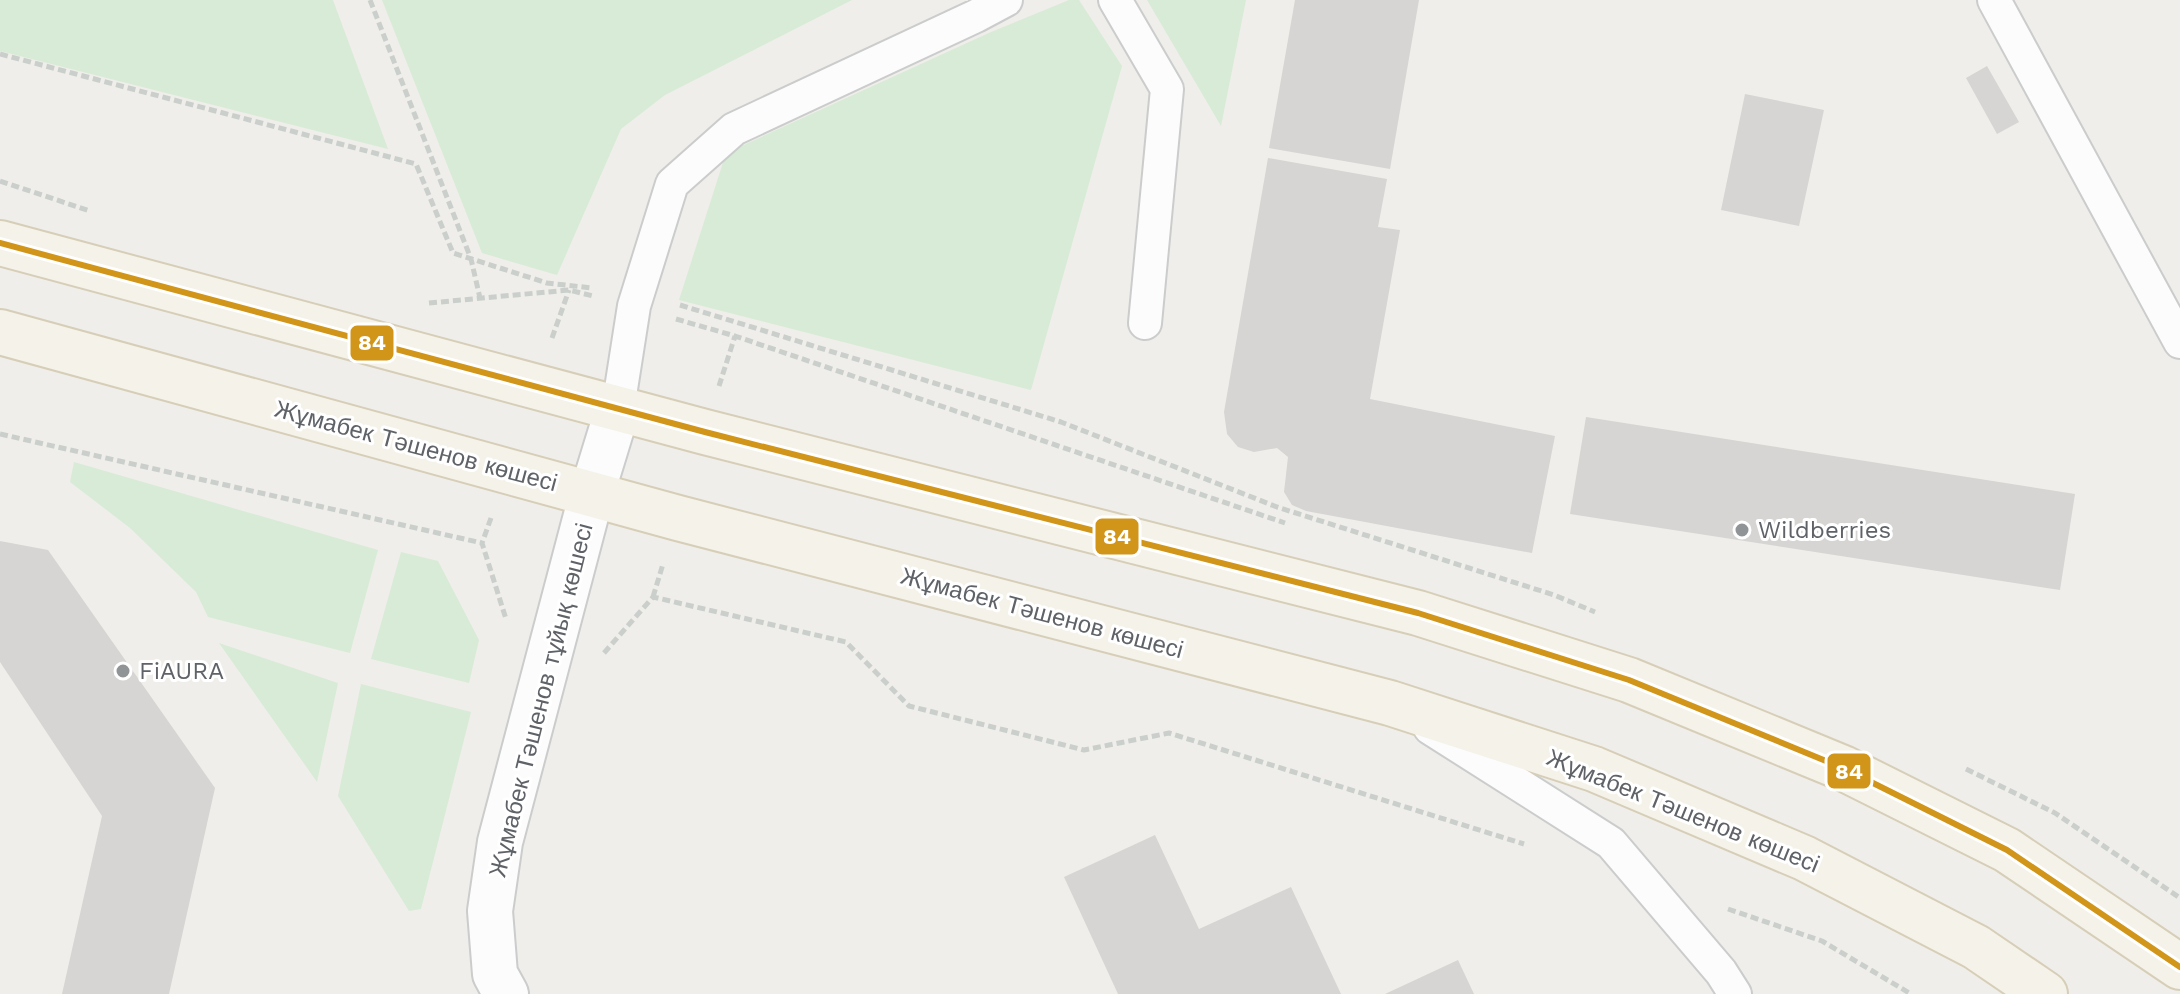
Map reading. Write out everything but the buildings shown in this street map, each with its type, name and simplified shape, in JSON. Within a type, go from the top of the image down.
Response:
[{"type":"main road","points":[[0,243],[705,432],[1418,613],[1629,680],[1843,768],[2007,850],[2180,967]]},
{"type":"main road","name":"Жұмабек Тәшенов көшесі","points":[[0,332],[693,522],[1390,703],[1594,769],[1804,858],[1976,947],[2045,994]]},
{"type":"street","name":"Жұмабек Тәшенов тұйық көшесі","points":[[506,994],[495,974],[490,911],[500,842],[592,493],[618,408]]},
{"type":"lane","points":[[618,408],[634,306],[672,184],[734,129],[1006,0]]},
{"type":"lane","points":[[1115,0],[1167,89],[1145,323]]},
{"type":"lane","points":[[1994,0],[2171,298],[2180,342]]},
{"type":"lane","points":[[1390,703],[1611,843],[1721,972],[1735,994]]},
{"type":"path","points":[[370,0],[471,259],[480,298]]},
{"type":"path","points":[[0,54],[416,164],[453,253],[547,283],[638,293],[1061,422],[1277,507],[1554,595],[1597,613]]},
{"type":"path","points":[[0,181],[103,215]]},
{"type":"path","points":[[424,303],[569,290]]},
{"type":"path","points":[[0,434],[482,543],[511,637],[551,649],[597,661],[653,597],[846,642],[909,706],[1084,750],[1169,733],[1524,844]]},
{"type":"path","points":[[1955,764],[2055,813],[2180,898]]},
{"type":"path","points":[[1717,906],[1822,941],[1911,994]]},
{"type":"green space","points":[[0,0],[333,0],[388,149],[0,51]]},
{"type":"green space","points":[[382,0],[852,0],[665,95],[621,129],[557,275],[482,253]]},
{"type":"green space","points":[[1069,0],[1079,0],[1122,66],[1031,390],[679,300],[726,153],[991,32]]},
{"type":"green space","points":[[1147,0],[1246,0],[1221,126]]},
{"type":"green space","points":[[74,462],[378,550],[350,653],[208,617],[196,592],[130,528],[70,482]]},
{"type":"green space","points":[[401,552],[438,561],[479,640],[469,683],[371,659]]},
{"type":"green space","points":[[219,643],[338,683],[317,782]]},
{"type":"green space","points":[[361,684],[471,712],[421,909],[409,911],[338,796]]},
{"type":"transit line","name":"84","points":[[0,243],[705,432],[1418,613],[1629,680],[1843,768],[2007,850],[2180,967]]},
{"type":"place","name":"Wildberries","points":[[1742,530]]},
{"type":"place","name":"FiAURA","points":[[123,671]]}]
